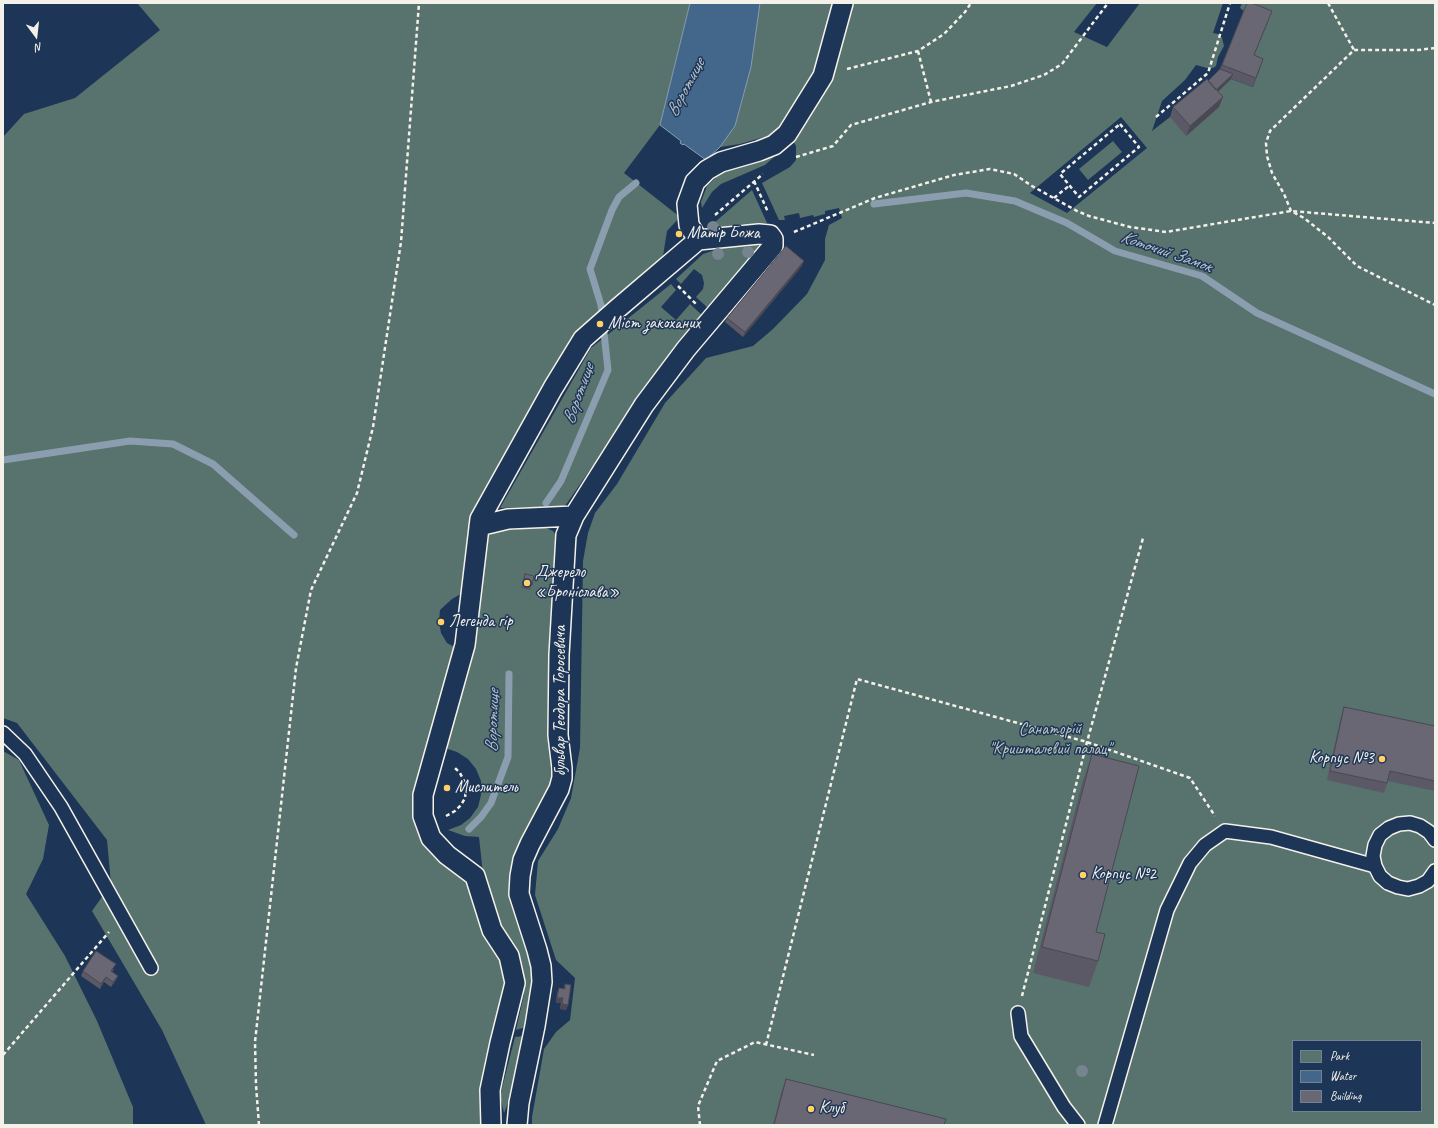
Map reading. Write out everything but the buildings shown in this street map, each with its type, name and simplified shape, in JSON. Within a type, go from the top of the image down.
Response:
[{"type":"street","points":[[696,237],[689,225],[687,204],[696,182],[707,170],[721,162],[759,152],[774,145],[787,134],[823,76],[843,3]]},
{"type":"street","points":[[491,1125],[490,1090],[515,983],[509,956],[492,930],[475,876],[447,856],[431,838],[423,816],[423,796],[464,645],[480,519],[553,388],[583,339],[696,237],[766,234],[770,235],[776,240]]},
{"type":"street","name":"бульвар Теодора Торосевича","points":[[517,1125],[519,1103],[535,1026],[542,982],[541,966],[537,950],[519,894],[520,876],[523,860],[559,789],[562,778],[558,735],[559,655],[566,535],[574,516],[644,405],[686,349],[773,246],[776,240]]},
{"type":"street","points":[[479,526],[508,519],[574,516]]},
{"type":"lane","points":[[3,733],[25,754],[61,807],[151,968]]},
{"type":"lane","points":[[1435,840],[1429,832],[1420,826],[1410,823],[1399,824],[1389,828],[1380,835],[1375,845],[1373,856],[1375,866],[1380,876],[1388,883],[1398,887],[1408,889],[1418,886],[1428,880],[1435,871]]},
{"type":"lane","points":[[1105,1125],[1167,910],[1190,863],[1205,845],[1225,831],[1271,837],[1375,866]]},
{"type":"lane","points":[[1018,1013],[1021,1036],[1064,1107],[1078,1125]]},
{"type":"path","points":[[259,1125],[255,1042],[296,668],[311,590],[357,493],[374,426],[401,242],[419,3]]},
{"type":"path","points":[[823,76],[918,50],[944,34],[965,12],[971,3]]},
{"type":"path","points":[[809,153],[833,146],[851,125],[931,102],[1011,86],[1044,75],[1062,64],[1108,3]]},
{"type":"path","points":[[1156,117],[1208,73],[1230,3]]},
{"type":"path","points":[[1328,3],[1354,50]]},
{"type":"path","points":[[1435,48],[1418,50],[1354,50],[1270,131],[1266,143],[1267,156],[1272,173],[1284,194],[1291,212],[1304,218],[1328,236],[1338,249],[1357,266],[1435,305]]},
{"type":"path","points":[[918,50],[931,102]]},
{"type":"path","points":[[1120,124],[1139,147],[1079,197],[1070,185],[1060,174],[1120,124]]},
{"type":"path","points":[[754,182],[776,240],[875,198],[954,175],[990,169],[1014,174],[1032,186],[1089,216],[1130,227],[1166,232],[1291,212],[1435,223]]},
{"type":"path","points":[[696,237],[765,173]]},
{"type":"path","points":[[1054,198],[1070,185]]},
{"type":"path","points":[[679,287],[693,300]]},
{"type":"path","points":[[1018,1013],[1087,742],[1143,538]]},
{"type":"path","points":[[766,1044],[857,679],[1087,742],[1190,778],[1225,831]]},
{"type":"path","points":[[427,827],[455,811],[461,805],[466,793],[464,781],[460,773],[437,748]]},
{"type":"path","points":[[3,1055],[122,916]]},
{"type":"path","points":[[700,1125],[698,1106],[717,1061],[755,1042],[814,1055]]},
{"type":"green space","points":[[137,3],[690,3],[660,125],[624,173],[680,217],[667,231],[663,256],[574,336],[473,515],[466,594],[459,595],[452,599],[440,610],[439,622],[441,633],[447,643],[458,649],[415,811],[467,880],[486,934],[506,976],[484,1125],[206,1125],[162,1030],[92,911],[111,884],[107,840],[17,723],[3,718],[3,137],[24,114],[75,98],[160,30]]},
{"type":"green space","points":[[760,3],[839,3],[820,76],[778,133],[740,144],[720,147],[735,126],[751,67]]},
{"type":"green space","name":"Санаторій \"Кришталевий палац\"","points":[[846,3],[1097,3],[1074,32],[1107,47],[1140,3],[1223,3],[1213,33],[1218,34],[1222,38],[1224,46],[1218,57],[1216,66],[1213,68],[1207,68],[1196,65],[1185,80],[1162,101],[1152,131],[1170,117],[1211,98],[1231,79],[1253,87],[1260,68],[1251,65],[1244,11],[1240,8],[1242,3],[1435,3],[1435,1125],[532,1125],[532,1117],[544,1049],[556,1032],[570,1020],[575,978],[556,960],[535,895],[538,861],[558,829],[571,798],[580,748],[583,561],[588,533],[595,513],[617,484],[665,403],[706,358],[753,346],[773,329],[807,294],[825,260],[825,239],[829,225],[842,218],[839,208],[825,211],[825,214],[814,217],[813,215],[800,218],[799,213],[784,216],[785,220],[779,220],[762,183],[790,167],[796,160],[796,146],[790,135]],"holes":[[[1121,117],[1147,148],[1067,213],[1030,193]]]},
{"type":"green space","points":[[1113,141],[1122,152],[1088,180],[1079,169]]},
{"type":"green space","points":[[774,150],[774,157],[765,165],[721,184],[712,192],[702,208],[701,202],[707,186],[717,176],[731,169],[750,163]]},
{"type":"green space","points":[[752,190],[767,223],[745,227],[744,224],[720,229],[699,236]]},
{"type":"green space","points":[[753,244],[758,245],[758,250],[709,309],[696,297],[703,289],[704,283],[702,275],[694,269],[681,284],[676,279],[703,254],[724,247]]},
{"type":"green space","points":[[671,284],[676,290],[661,307],[676,320],[690,304],[703,316],[670,355],[565,506],[500,508],[591,348]]},
{"type":"green space","points":[[544,527],[553,531],[557,537],[554,780],[519,843],[515,872],[535,974],[526,1027],[516,1030],[524,994],[521,971],[516,954],[504,930],[497,922],[488,886],[483,874],[479,837],[465,836],[448,830],[461,825],[470,818],[478,807],[481,795],[481,781],[476,769],[468,759],[457,752],[445,748],[472,655],[487,536],[498,531]]},
{"type":"green space","points":[[3,751],[19,760],[49,825],[43,859],[26,894],[65,956],[97,1021],[133,1107],[133,1125],[3,1125]]},
{"type":"green space","points":[[524,1036],[508,1103],[504,1113],[500,1096],[515,1037]]},
{"type":"water","points":[[690,3],[760,3],[751,67],[735,126],[720,147],[706,160],[684,144],[683,145],[680,143],[681,141],[660,125]]},
{"type":"waterway","name":"Воротище","points":[[546,503],[561,481],[608,370],[601,305],[590,269],[612,210],[619,197],[636,183]]},
{"type":"waterway","name":"Коточий Замок","points":[[874,204],[966,193],[1015,201],[1067,223],[1115,251],[1202,276],[1257,313],[1435,394]]},
{"type":"waterway","points":[[3,460],[130,441],[173,444],[213,464],[294,535]]},
{"type":"waterway","name":"Воротище","points":[[469,829],[481,817],[491,803],[508,757],[509,674]]},
{"type":"place","name":"Матір Божа","points":[[679,234]]},
{"type":"place","name":"Міст закоханих","points":[[600,324]]},
{"type":"place","name":"Джерело «Броніслава»","points":[[527,583]]},
{"type":"place","name":"Легенда гір","points":[[441,622]]},
{"type":"place","name":"Корпус №3","points":[[1382,759]]},
{"type":"place","name":"Мислитель","points":[[447,788]]},
{"type":"place","name":"Корпус №2","points":[[1083,875]]},
{"type":"place","name":"Клуб","points":[[811,1109]]}]
